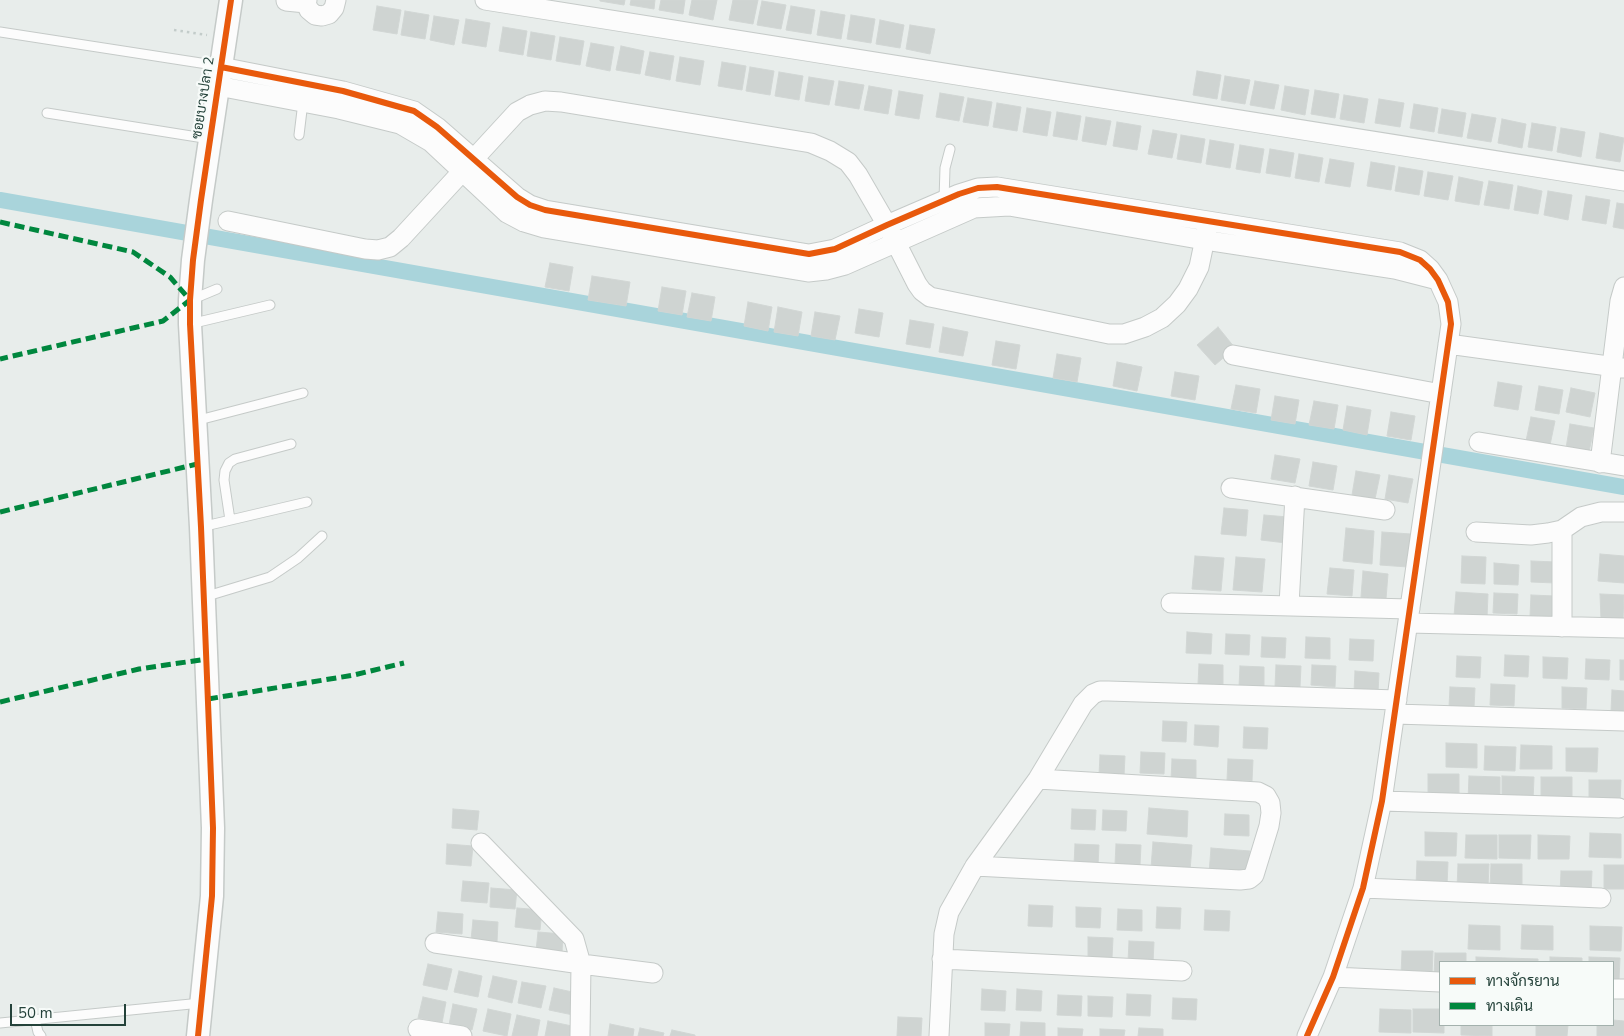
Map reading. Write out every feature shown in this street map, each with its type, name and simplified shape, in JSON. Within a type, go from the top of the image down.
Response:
[{"type":"street","name":"ซอยบางปลา 2","points":[[198,1036],[212,896],[213,828],[190,300],[201,200],[231,0]]},
{"type":"street","points":[[286,1],[306,2],[309,10],[315,15],[322,16],[330,14],[336,0]]},
{"type":"street","points":[[485,0],[1624,180]]},
{"type":"street","points":[[220,76],[340,100],[414,111],[425,117],[469,166],[507,213],[524,222],[544,228],[808,272],[845,265],[974,208],[1009,206],[1204,240],[1395,269],[1438,280]]},
{"type":"street","points":[[220,76],[303,102],[340,100]]},
{"type":"street","points":[[228,221],[365,249],[378,250],[390,247],[401,238],[469,166],[517,112],[530,105],[545,101],[561,102],[811,143],[830,151],[848,162],[858,175],[887,225],[917,284],[930,297],[1108,334],[1124,334],[1145,328],[1162,318],[1176,304],[1188,289],[1199,267],[1209,220]]},
{"type":"street","points":[[469,166],[530,205],[546,210],[809,254],[835,249],[944,200],[978,188],[998,187],[1400,252],[1420,260],[1430,269],[1438,280],[1448,302],[1451,324],[1382,800],[1363,888],[1333,977],[1307,1036]]},
{"type":"street","points":[[1600,463],[1618,367],[1620,301],[1624,287]]},
{"type":"street","points":[[1448,344],[1618,367]]},
{"type":"street","points":[[1233,355],[1441,394]]},
{"type":"street","points":[[1480,442],[1624,466]]},
{"type":"street","points":[[1231,488],[1385,510]]},
{"type":"street","points":[[1289,606],[1295,496]]},
{"type":"street","points":[[1476,532],[1531,535],[1548,533],[1562,530],[1581,517],[1601,512],[1624,512]]},
{"type":"street","points":[[1562,530],[1562,626]]},
{"type":"street","points":[[1171,603],[1289,606],[1409,616],[1624,628]]},
{"type":"street","points":[[939,1036],[944,934],[949,912],[975,866],[1038,779],[1083,704],[1093,694],[1100,691],[1624,721]]},
{"type":"street","points":[[975,866],[1240,880],[1249,879],[1254,875],[1269,826],[1271,813],[1270,803],[1266,796],[1258,792],[1038,779]]},
{"type":"street","points":[[1382,800],[1620,808]]},
{"type":"street","points":[[481,842],[574,938],[581,964],[580,1036]]},
{"type":"street","points":[[1363,888],[1600,898]]},
{"type":"street","points":[[435,943],[653,973]]},
{"type":"street","points":[[942,959],[1182,971]]},
{"type":"street","points":[[1333,977],[1439,982]]},
{"type":"street","points":[[418,1029],[462,1036]]},
{"type":"lane","points":[[0,32],[220,76]]},
{"type":"lane","points":[[300,136],[303,102]]},
{"type":"lane","points":[[47,113],[211,139]]},
{"type":"lane","points":[[944,200],[945,168],[950,149]]},
{"type":"lane","points":[[190,300],[217,289]]},
{"type":"lane","points":[[190,324],[270,305]]},
{"type":"lane","points":[[194,421],[303,393]]},
{"type":"lane","points":[[230,520],[224,480],[225,471],[229,463],[234,459],[291,444]]},
{"type":"lane","points":[[200,527],[307,502]]},
{"type":"lane","points":[[204,598],[270,577],[298,558],[322,536]]},
{"type":"lane","points":[[0,1023],[202,1003]]},
{"type":"lane","points":[[35,1019],[38,1032],[42,1036]]},
{"type":"path","points":[[174,30],[226,38]]},
{"type":"building","points":[[600,0],[625,0],[624,5]]},
{"type":"building","points":[[631,0],[655,0],[654,9],[630,5]]},
{"type":"building","points":[[661,0],[685,0],[683,14],[659,10]]},
{"type":"building","points":[[692,0],[717,0],[713,20],[689,15]]},
{"type":"building","points":[[733,0],[758,0],[753,24],[729,20]]},
{"type":"building","points":[[762,1],[786,5],[781,29],[757,25]]},
{"type":"building","points":[[377,6],[401,10],[397,34],[373,30]]},
{"type":"building","points":[[791,6],[815,10],[811,34],[786,30]]},
{"type":"building","points":[[405,11],[429,15],[425,39],[401,35]]},
{"type":"building","points":[[821,11],[845,15],[841,39],[817,35]]},
{"type":"building","points":[[851,15],[875,19],[871,43],[847,39]]},
{"type":"building","points":[[434,16],[459,20],[454,45],[430,40]]},
{"type":"building","points":[[466,19],[490,23],[486,47],[462,43]]},
{"type":"building","points":[[880,20],[904,25],[900,48],[876,44]]},
{"type":"building","points":[[910,25],[935,29],[930,54],[906,49]]},
{"type":"building","points":[[503,27],[527,31],[523,55],[499,51]]},
{"type":"building","points":[[531,32],[555,36],[551,60],[527,56]]},
{"type":"building","points":[[560,37],[584,41],[580,65],[556,61]]},
{"type":"building","points":[[591,43],[614,47],[610,71],[586,66]]},
{"type":"building","points":[[621,46],[644,51],[640,74],[616,70]]},
{"type":"building","points":[[650,52],[674,56],[670,80],[645,75]]},
{"type":"building","points":[[680,57],[704,61],[700,85],[676,81]]},
{"type":"building","points":[[722,62],[746,66],[742,90],[718,86]]},
{"type":"building","points":[[750,67],[774,71],[770,95],[746,91]]},
{"type":"building","points":[[1197,71],[1221,75],[1217,99],[1193,95]]},
{"type":"building","points":[[779,72],[803,76],[799,100],[775,96]]},
{"type":"building","points":[[1225,76],[1250,80],[1245,104],[1221,100]]},
{"type":"building","points":[[809,77],[834,81],[829,105],[805,101]]},
{"type":"building","points":[[839,81],[864,85],[859,109],[835,105]]},
{"type":"building","points":[[1255,81],[1279,85],[1274,109],[1250,105]]},
{"type":"building","points":[[869,86],[892,90],[888,114],[864,110]]},
{"type":"building","points":[[1285,86],[1309,90],[1305,115],[1281,110]]},
{"type":"building","points":[[1315,90],[1339,94],[1335,118],[1311,114]]},
{"type":"building","points":[[899,91],[923,95],[919,119],[895,115]]},
{"type":"building","points":[[940,93],[964,97],[959,121],[936,117]]},
{"type":"building","points":[[1344,95],[1368,99],[1364,123],[1340,119]]},
{"type":"building","points":[[968,98],[992,102],[988,126],[963,122]]},
{"type":"building","points":[[1379,99],[1404,103],[1400,127],[1375,123]]},
{"type":"building","points":[[997,103],[1021,107],[1017,131],[993,127]]},
{"type":"building","points":[[1414,104],[1438,108],[1434,132],[1410,128]]},
{"type":"building","points":[[1027,108],[1051,112],[1047,136],[1023,132]]},
{"type":"building","points":[[1442,109],[1466,113],[1462,137],[1438,133]]},
{"type":"building","points":[[1057,112],[1081,116],[1077,140],[1053,136]]},
{"type":"building","points":[[1472,114],[1496,118],[1491,142],[1467,138]]},
{"type":"building","points":[[1086,117],[1111,121],[1106,145],[1082,141]]},
{"type":"building","points":[[1502,119],[1526,124],[1522,148],[1498,143]]},
{"type":"building","points":[[1117,122],[1141,126],[1137,150],[1113,146]]},
{"type":"building","points":[[1532,123],[1556,127],[1552,151],[1528,147]]},
{"type":"building","points":[[1561,128],[1585,132],[1581,157],[1557,152]]},
{"type":"building","points":[[1153,130],[1177,134],[1172,158],[1148,154]]},
{"type":"building","points":[[1600,133],[1624,138],[1620,162],[1596,158]]},
{"type":"building","points":[[1181,135],[1205,139],[1201,163],[1177,159]]},
{"type":"building","points":[[1210,140],[1234,144],[1230,168],[1206,164]]},
{"type":"building","points":[[1240,145],[1264,149],[1260,173],[1236,169]]},
{"type":"building","points":[[1270,149],[1294,153],[1290,177],[1266,173]]},
{"type":"building","points":[[1299,154],[1323,158],[1319,182],[1295,178]]},
{"type":"building","points":[[1330,159],[1354,163],[1350,187],[1325,183]]},
{"type":"building","points":[[1371,162],[1395,166],[1391,190],[1367,186]]},
{"type":"building","points":[[1399,167],[1423,171],[1419,195],[1395,191]]},
{"type":"building","points":[[1428,172],[1453,176],[1448,200],[1424,196]]},
{"type":"building","points":[[1459,177],[1483,182],[1479,205],[1455,201]]},
{"type":"building","points":[[1489,181],[1513,185],[1509,209],[1484,205]]},
{"type":"building","points":[[1518,186],[1542,191],[1538,214],[1514,210]]},
{"type":"building","points":[[1548,191],[1572,195],[1568,220],[1544,215]]},
{"type":"building","points":[[1586,196],[1610,200],[1606,224],[1582,220]]},
{"type":"building","points":[[1617,203],[1624,204],[1624,229],[1613,227]]},
{"type":"building","points":[[550,263],[573,267],[569,291],[545,287]]},
{"type":"building","points":[[592,276],[630,282],[626,306],[588,300]]},
{"type":"building","points":[[662,287],[686,291],[682,315],[658,311]]},
{"type":"building","points":[[692,293],[715,297],[711,321],[687,317]]},
{"type":"building","points":[[748,302],[772,307],[768,331],[744,326]]},
{"type":"building","points":[[778,307],[802,312],[798,336],[774,332]]},
{"type":"building","points":[[859,309],[883,313],[879,337],[855,333]]},
{"type":"building","points":[[815,312],[840,316],[835,340],[811,336]]},
{"type":"building","points":[[910,320],[934,324],[930,348],[906,344]]},
{"type":"building","points":[[943,327],[968,332],[963,356],[939,352]]},
{"type":"building","points":[[1218,327],[1235,348],[1215,365],[1197,345]]},
{"type":"building","points":[[996,341],[1020,345],[1016,369],[992,365]]},
{"type":"building","points":[[1057,354],[1081,358],[1077,382],[1053,378]]},
{"type":"building","points":[[1117,362],[1142,367],[1137,391],[1113,386]]},
{"type":"building","points":[[1175,372],[1199,376],[1195,400],[1171,396]]},
{"type":"building","points":[[1498,382],[1522,386],[1518,410],[1494,406]]},
{"type":"building","points":[[1236,385],[1260,389],[1256,413],[1231,409]]},
{"type":"building","points":[[1539,386],[1563,390],[1559,414],[1535,410]]},
{"type":"building","points":[[1571,388],[1595,393],[1590,417],[1566,412]]},
{"type":"building","points":[[1275,396],[1299,400],[1295,424],[1271,420]]},
{"type":"building","points":[[1314,401],[1338,405],[1334,429],[1309,425]]},
{"type":"building","points":[[1347,406],[1371,410],[1367,435],[1343,430]]},
{"type":"building","points":[[1391,412],[1415,416],[1411,440],[1387,436]]},
{"type":"building","points":[[1531,417],[1555,421],[1550,445],[1526,441]]},
{"type":"building","points":[[1570,424],[1594,428],[1589,452],[1566,448]]},
{"type":"building","points":[[1275,455],[1300,459],[1295,483],[1271,479]]},
{"type":"building","points":[[1313,462],[1337,466],[1333,490],[1309,486]]},
{"type":"building","points":[[1356,471],[1380,475],[1375,499],[1352,495]]},
{"type":"building","points":[[1389,475],[1413,479],[1408,503],[1385,499]]},
{"type":"building","points":[[1224,508],[1248,510],[1246,536],[1221,534]]},
{"type":"building","points":[[1264,515],[1288,517],[1286,543],[1261,540]]},
{"type":"building","points":[[1346,528],[1374,531],[1372,564],[1343,561]]},
{"type":"building","points":[[1382,532],[1411,534],[1408,567],[1380,565]]},
{"type":"building","points":[[1600,554],[1624,556],[1624,583],[1598,581]]},
{"type":"building","points":[[1195,556],[1224,558],[1221,591],[1192,589]]},
{"type":"building","points":[[1462,556],[1486,557],[1485,584],[1461,583]]},
{"type":"building","points":[[1236,557],[1265,559],[1262,592],[1233,590]]},
{"type":"building","points":[[1531,561],[1556,562],[1555,583],[1531,582]]},
{"type":"building","points":[[1494,563],[1519,565],[1518,585],[1494,584]]},
{"type":"building","points":[[1330,568],[1354,570],[1352,596],[1327,594]]},
{"type":"building","points":[[1363,571],[1388,574],[1386,599],[1361,597]]},
{"type":"building","points":[[1456,592],[1488,594],[1487,618],[1454,616]]},
{"type":"building","points":[[1494,593],[1518,594],[1517,614],[1493,613]]},
{"type":"building","points":[[1600,594],[1624,595],[1623,620],[1601,620]]},
{"type":"building","points":[[1531,595],[1555,596],[1554,617],[1530,616]]},
{"type":"building","points":[[1187,632],[1212,634],[1211,654],[1186,653]]},
{"type":"building","points":[[1226,634],[1250,635],[1249,655],[1225,654]]},
{"type":"building","points":[[1262,637],[1286,638],[1285,658],[1261,657]]},
{"type":"building","points":[[1306,637],[1330,638],[1330,659],[1305,658]]},
{"type":"building","points":[[1350,639],[1374,640],[1373,661],[1349,660]]},
{"type":"building","points":[[1505,655],[1529,656],[1528,677],[1504,676]]},
{"type":"building","points":[[1457,656],[1481,657],[1480,678],[1456,677]]},
{"type":"building","points":[[1543,657],[1568,658],[1567,679],[1543,678]]},
{"type":"building","points":[[1586,659],[1610,660],[1609,680],[1585,679]]},
{"type":"building","points":[[1620,660],[1624,660],[1624,680],[1620,680]]},
{"type":"building","points":[[1199,664],[1223,665],[1223,686],[1198,684]]},
{"type":"building","points":[[1276,665],[1301,666],[1300,687],[1275,686]]},
{"type":"building","points":[[1312,665],[1336,666],[1335,687],[1311,685]]},
{"type":"building","points":[[1240,666],[1264,667],[1264,688],[1239,687]]},
{"type":"building","points":[[1355,671],[1379,673],[1378,693],[1354,692]]},
{"type":"building","points":[[1491,684],[1515,685],[1514,706],[1490,705]]},
{"type":"building","points":[[1450,687],[1475,688],[1474,708],[1449,707]]},
{"type":"building","points":[[1562,687],[1587,688],[1586,709],[1562,708]]},
{"type":"building","points":[[1612,690],[1624,691],[1624,711],[1611,711]]},
{"type":"building","points":[[1163,721],[1187,722],[1186,742],[1162,741]]},
{"type":"building","points":[[1195,725],[1219,726],[1218,747],[1194,745]]},
{"type":"building","points":[[1244,727],[1268,728],[1267,749],[1243,748]]},
{"type":"building","points":[[1446,743],[1477,744],[1477,768],[1446,767]]},
{"type":"building","points":[[1521,745],[1552,746],[1552,769],[1520,769]]},
{"type":"building","points":[[1485,746],[1516,747],[1515,771],[1484,770]]},
{"type":"building","points":[[1566,748],[1598,748],[1597,772],[1566,771]]},
{"type":"building","points":[[1141,752],[1165,753],[1164,774],[1140,773]]},
{"type":"building","points":[[1100,755],[1125,756],[1124,776],[1099,775]]},
{"type":"building","points":[[1172,759],[1196,760],[1196,781],[1171,780]]},
{"type":"building","points":[[1228,759],[1253,760],[1252,781],[1227,780]]},
{"type":"building","points":[[1428,774],[1459,774],[1459,798],[1428,797]]},
{"type":"building","points":[[1469,776],[1500,777],[1500,801],[1468,800]]},
{"type":"building","points":[[1502,776],[1534,777],[1533,801],[1502,800]]},
{"type":"building","points":[[1541,777],[1572,777],[1572,801],[1541,801]]},
{"type":"building","points":[[1589,780],[1621,780],[1620,804],[1589,804]]},
{"type":"building","points":[[1149,808],[1188,811],[1187,837],[1147,834]]},
{"type":"building","points":[[453,809],[479,811],[477,830],[452,828]]},
{"type":"building","points":[[1072,809],[1096,810],[1095,830],[1071,829]]},
{"type":"building","points":[[1103,810],[1127,811],[1126,831],[1102,830]]},
{"type":"building","points":[[1225,814],[1249,815],[1249,836],[1224,835]]},
{"type":"building","points":[[1425,832],[1457,833],[1456,856],[1425,856]]},
{"type":"building","points":[[1590,833],[1621,834],[1621,858],[1589,857]]},
{"type":"building","points":[[1466,835],[1497,835],[1497,859],[1465,858]]},
{"type":"building","points":[[1499,835],[1531,835],[1530,859],[1499,858]]},
{"type":"building","points":[[1538,835],[1570,836],[1569,859],[1538,859]]},
{"type":"building","points":[[1153,842],[1192,845],[1190,871],[1151,868]]},
{"type":"building","points":[[447,844],[473,846],[471,866],[446,864]]},
{"type":"building","points":[[1075,844],[1099,845],[1098,866],[1074,865]]},
{"type":"building","points":[[1116,844],[1141,845],[1140,865],[1115,864]]},
{"type":"building","points":[[1211,848],[1250,851],[1248,877],[1209,874]]},
{"type":"building","points":[[1417,861],[1448,862],[1447,886],[1416,885]]},
{"type":"building","points":[[1458,864],[1489,864],[1488,888],[1457,888]]},
{"type":"building","points":[[1491,864],[1522,864],[1522,888],[1490,888]]},
{"type":"building","points":[[1604,865],[1624,865],[1624,889],[1604,889]]},
{"type":"building","points":[[1561,871],[1592,871],[1591,895],[1560,894]]},
{"type":"building","points":[[463,881],[489,883],[487,903],[461,901]]},
{"type":"building","points":[[491,888],[517,890],[515,909],[490,907]]},
{"type":"building","points":[[1029,905],[1053,906],[1052,927],[1028,926]]},
{"type":"building","points":[[1076,907],[1101,908],[1100,928],[1076,927]]},
{"type":"building","points":[[1157,907],[1181,908],[1180,929],[1156,928]]},
{"type":"building","points":[[517,908],[542,910],[540,930],[515,927]]},
{"type":"building","points":[[1118,909],[1142,910],[1142,931],[1117,930]]},
{"type":"building","points":[[1205,910],[1230,911],[1229,931],[1204,930]]},
{"type":"building","points":[[438,912],[463,914],[462,934],[436,932]]},
{"type":"building","points":[[473,920],[498,922],[497,942],[471,940]]},
{"type":"building","points":[[1469,925],[1500,926],[1500,950],[1468,949]]},
{"type":"building","points":[[1522,925],[1553,926],[1553,950],[1521,949]]},
{"type":"building","points":[[1590,926],[1622,927],[1621,951],[1590,950]]},
{"type":"building","points":[[538,932],[563,934],[562,953],[536,951]]},
{"type":"building","points":[[1088,937],[1113,938],[1112,958],[1088,957]]},
{"type":"building","points":[[1129,941],[1154,942],[1153,963],[1128,962]]},
{"type":"building","points":[[1402,951],[1433,951],[1432,975],[1401,975]]},
{"type":"building","points":[[1435,953],[1466,953],[1466,961],[1439,961],[1439,977],[1434,976]]},
{"type":"building","points":[[1476,957],[1538,959],[1538,961],[1476,961]]},
{"type":"building","points":[[1550,957],[1582,958],[1582,961],[1550,961]]},
{"type":"building","points":[[1589,957],[1620,958],[1619,981],[1614,981],[1614,961],[1589,961]]},
{"type":"building","points":[[428,964],[452,969],[447,990],[423,985]]},
{"type":"building","points":[[459,971],[482,976],[478,997],[454,992]]},
{"type":"building","points":[[493,976],[517,981],[512,1003],[488,997]]},
{"type":"building","points":[[522,982],[546,986],[541,1008],[518,1003]]},
{"type":"building","points":[[554,988],[577,993],[573,1015],[549,1010]]},
{"type":"building","points":[[982,989],[1006,991],[1005,1011],[981,1010]]},
{"type":"building","points":[[1017,989],[1042,991],[1041,1011],[1016,1010]]},
{"type":"building","points":[[1127,994],[1151,995],[1150,1016],[1126,1015]]},
{"type":"building","points":[[1058,995],[1082,996],[1081,1016],[1057,1015]]},
{"type":"building","points":[[1088,996],[1113,997],[1112,1017],[1088,1016]]},
{"type":"building","points":[[423,997],[446,1002],[442,1023],[418,1018]]},
{"type":"building","points":[[1173,998],[1197,999],[1196,1020],[1172,1019]]},
{"type":"building","points":[[453,1004],[477,1009],[472,1030],[449,1025]]},
{"type":"building","points":[[488,1009],[511,1014],[507,1036],[483,1031]]},
{"type":"building","points":[[1380,1009],[1411,1010],[1411,1033],[1379,1032]]},
{"type":"building","points":[[1413,1009],[1439,1009],[1439,1026],[1444,1026],[1444,1033],[1413,1032]]},
{"type":"building","points":[[517,1015],[540,1020],[537,1036],[512,1036]]},
{"type":"building","points":[[898,1017],[922,1018],[921,1036],[897,1036]]},
{"type":"building","points":[[1614,1020],[1624,1021],[1624,1036],[1597,1036],[1597,1026],[1614,1026]]},
{"type":"building","points":[[548,1021],[572,1026],[570,1036],[545,1036]]},
{"type":"building","points":[[1021,1022],[1045,1023],[1045,1036],[1020,1036]]},
{"type":"building","points":[[985,1023],[1010,1024],[1009,1036],[985,1036]]},
{"type":"building","points":[[610,1024],[634,1029],[633,1036],[608,1036]]},
{"type":"building","points":[[1461,1026],[1492,1026],[1492,1036],[1461,1035]]},
{"type":"building","points":[[1536,1026],[1568,1026],[1567,1036],[1536,1036]]},
{"type":"building","points":[[640,1028],[664,1033],[663,1036],[638,1036]]},
{"type":"building","points":[[1058,1028],[1083,1029],[1082,1036],[1058,1036]]},
{"type":"building","points":[[1139,1028],[1163,1029],[1163,1036],[1138,1036]]},
{"type":"building","points":[[1100,1029],[1125,1030],[1124,1036],[1100,1036]]},
{"type":"building","points":[[672,1030],[695,1035],[695,1036],[670,1036]]},
{"type":"waterway","points":[[0,200],[1624,487]]},
{"type":"marked path","points":[[0,222],[133,252],[170,277],[190,300],[163,321],[0,359]]},
{"type":"marked path","points":[[0,512],[197,464]]},
{"type":"marked path","points":[[0,702],[139,669],[207,659]]},
{"type":"marked path","points":[[208,699],[354,675],[404,663]]},
{"type":"cycle path","points":[[198,1036],[212,896],[213,828],[190,300],[201,200],[231,0]]},
{"type":"cycle path","points":[[221,67],[343,91],[414,111],[437,127],[517,197],[530,205],[545,210],[809,254],[835,249],[959,194],[978,188],[997,187],[1400,252],[1420,260],[1438,280],[1448,302],[1451,324],[1382,801],[1363,888],[1333,977],[1307,1036]]}]
